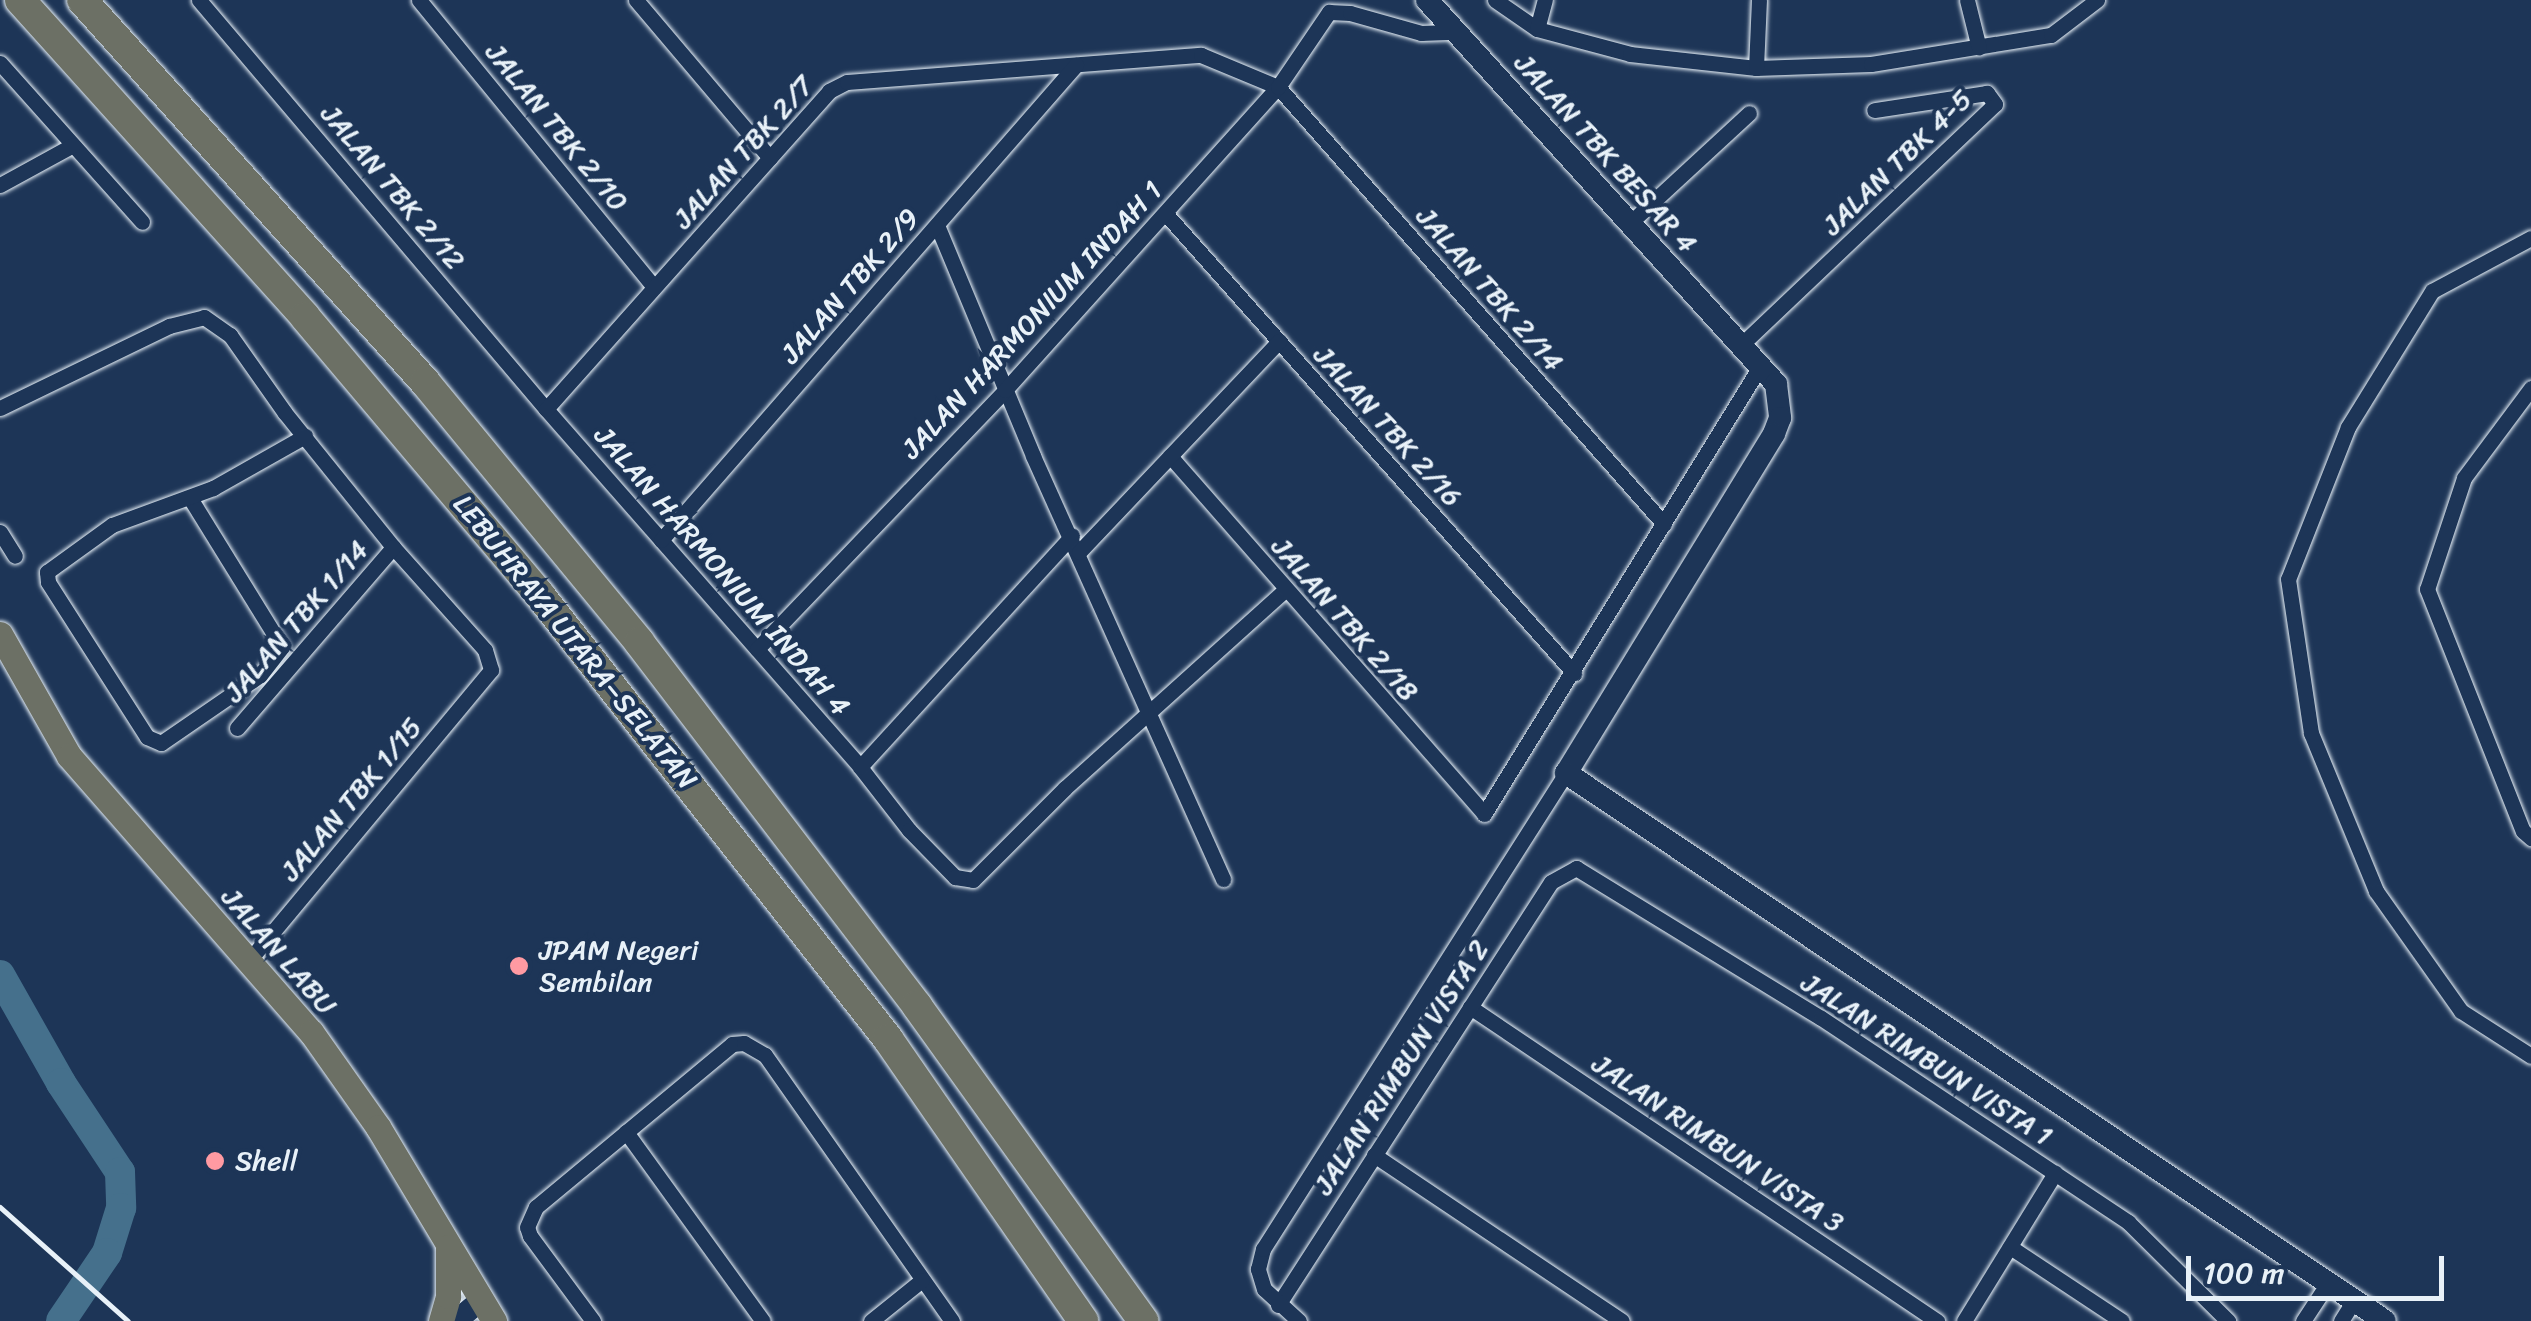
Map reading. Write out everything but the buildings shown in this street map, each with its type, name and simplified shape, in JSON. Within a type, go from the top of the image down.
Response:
[{"type":"highway","name":"LEBUHRAYA UTARA–SELATAN","points":[[20,0],[305,317],[539,594],[888,1039],[1083,1321]]},
{"type":"highway","name":"LEBUHRAYA UTARA–SELATAN","points":[[82,0],[425,382],[640,642],[918,1006],[1143,1321]]},
{"type":"main road","name":"JALAN LABU","points":[[0,634],[69,756],[311,1032],[378,1127],[487,1311]]},
{"type":"main road","points":[[441,1321],[448,1296],[448,1245]]},
{"type":"street","name":"JALAN TBK 2/12","points":[[198,0],[546,408]]},
{"type":"street","name":"JALAN TBK 2/10","points":[[419,0],[654,287]]},
{"type":"street","points":[[636,0],[770,158]]},
{"type":"street","name":"JALAN TBK BESAR 4","points":[[1427,0],[1762,365]]},
{"type":"street","points":[[1496,0],[1538,28],[1630,54],[1756,68],[1870,64],[2051,36],[2097,0]]},
{"type":"street","points":[[1538,28],[1545,0]]},
{"type":"street","points":[[1756,68],[1759,0]]},
{"type":"street","points":[[1967,0],[1979,48]]},
{"type":"street","name":"JALAN HARMONIUM INDAH 1","points":[[757,649],[1005,390],[1278,87],[1329,12],[1420,33],[1455,32]]},
{"type":"street","name":"JALAN TBK 2/7","points":[[546,408],[830,91],[847,82],[1202,55],[1278,87]]},
{"type":"street","points":[[0,64],[142,222]]},
{"type":"street","name":"JALAN TBK 2/9","points":[[662,540],[1076,64]]},
{"type":"street","name":"JALAN TBK 2/14","points":[[1278,87],[1664,524]]},
{"type":"street","name":"JALAN TBK 4-5","points":[[1741,345],[1995,104],[1987,94],[1874,110]]},
{"type":"street","points":[[1630,223],[1749,113]]},
{"type":"street","points":[[0,185],[73,145]]},
{"type":"street","name":"JALAN TBK 2/16","points":[[1164,213],[1574,673]]},
{"type":"street","points":[[936,225],[1005,390],[1223,879]]},
{"type":"street","points":[[2531,238],[2432,291],[2348,427],[2288,580],[2311,733],[2376,892],[2460,1011],[2531,1056]]},
{"type":"street","points":[[0,408],[169,326],[204,317],[230,334],[392,547]]},
{"type":"street","points":[[860,766],[1075,544],[1170,456],[1278,341]]},
{"type":"street","points":[[1299,1321],[1264,1288],[1258,1269],[1264,1249],[1774,434],[1780,418],[1776,384],[1762,365],[1574,673]]},
{"type":"street","points":[[2531,388],[2464,478],[2426,589],[2523,831],[2531,838]]},
{"type":"street","name":"JALAN HARMONIUM INDAH 4","points":[[546,408],[950,873],[973,880],[1065,788],[1150,713]]},
{"type":"street","points":[[190,498],[280,642],[278,656],[260,675],[166,742],[154,741],[58,598],[47,572],[112,525],[190,498],[306,436]]},
{"type":"street","name":"JALAN TBK 2/18","points":[[1170,456],[1484,814],[1574,673]]},
{"type":"street","points":[[0,532],[15,556]]},
{"type":"street","name":"JALAN TBK 1/15","points":[[250,960],[492,670],[484,650],[392,547]]},
{"type":"street","name":"JALAN TBK 1/14","points":[[237,728],[392,547]]},
{"type":"street","points":[[1150,713],[1286,589]]},
{"type":"street","points":[[1566,772],[2385,1321]]},
{"type":"street","name":"JALAN RIMBUN VISTA 2","points":[[1278,1304],[1551,882],[1576,868]]},
{"type":"street","name":"JALAN RIMBUN VISTA 1","points":[[1576,868],[1821,1018],[2128,1222],[2228,1321]]},
{"type":"street","name":"JALAN RIMBUN VISTA 3","points":[[1470,1007],[1937,1321]]},
{"type":"street","points":[[592,1321],[530,1236],[527,1227],[536,1207],[732,1044],[744,1044],[765,1054],[952,1321]]},
{"type":"street","points":[[626,1132],[763,1321]]},
{"type":"street","points":[[1374,1155],[1622,1321]]},
{"type":"street","points":[[1964,1321],[2055,1173]]},
{"type":"street","points":[[2010,1247],[2122,1321]]},
{"type":"street","points":[[871,1321],[922,1280]]},
{"type":"street","points":[[2304,1321],[2328,1282]]},
{"type":"street","points":[[2341,1321],[2354,1300]]},
{"type":"street","points":[[456,1321],[487,1311]]},
{"type":"waterway","points":[[0,975],[61,1083],[120,1172],[121,1208],[107,1253],[61,1321]]},
{"type":"railway","points":[[0,1207],[128,1321]]},
{"type":"place","name":"JPAM Negeri Sembilan","points":[[519,966]]},
{"type":"place","name":"Shell","points":[[215,1161]]}]
